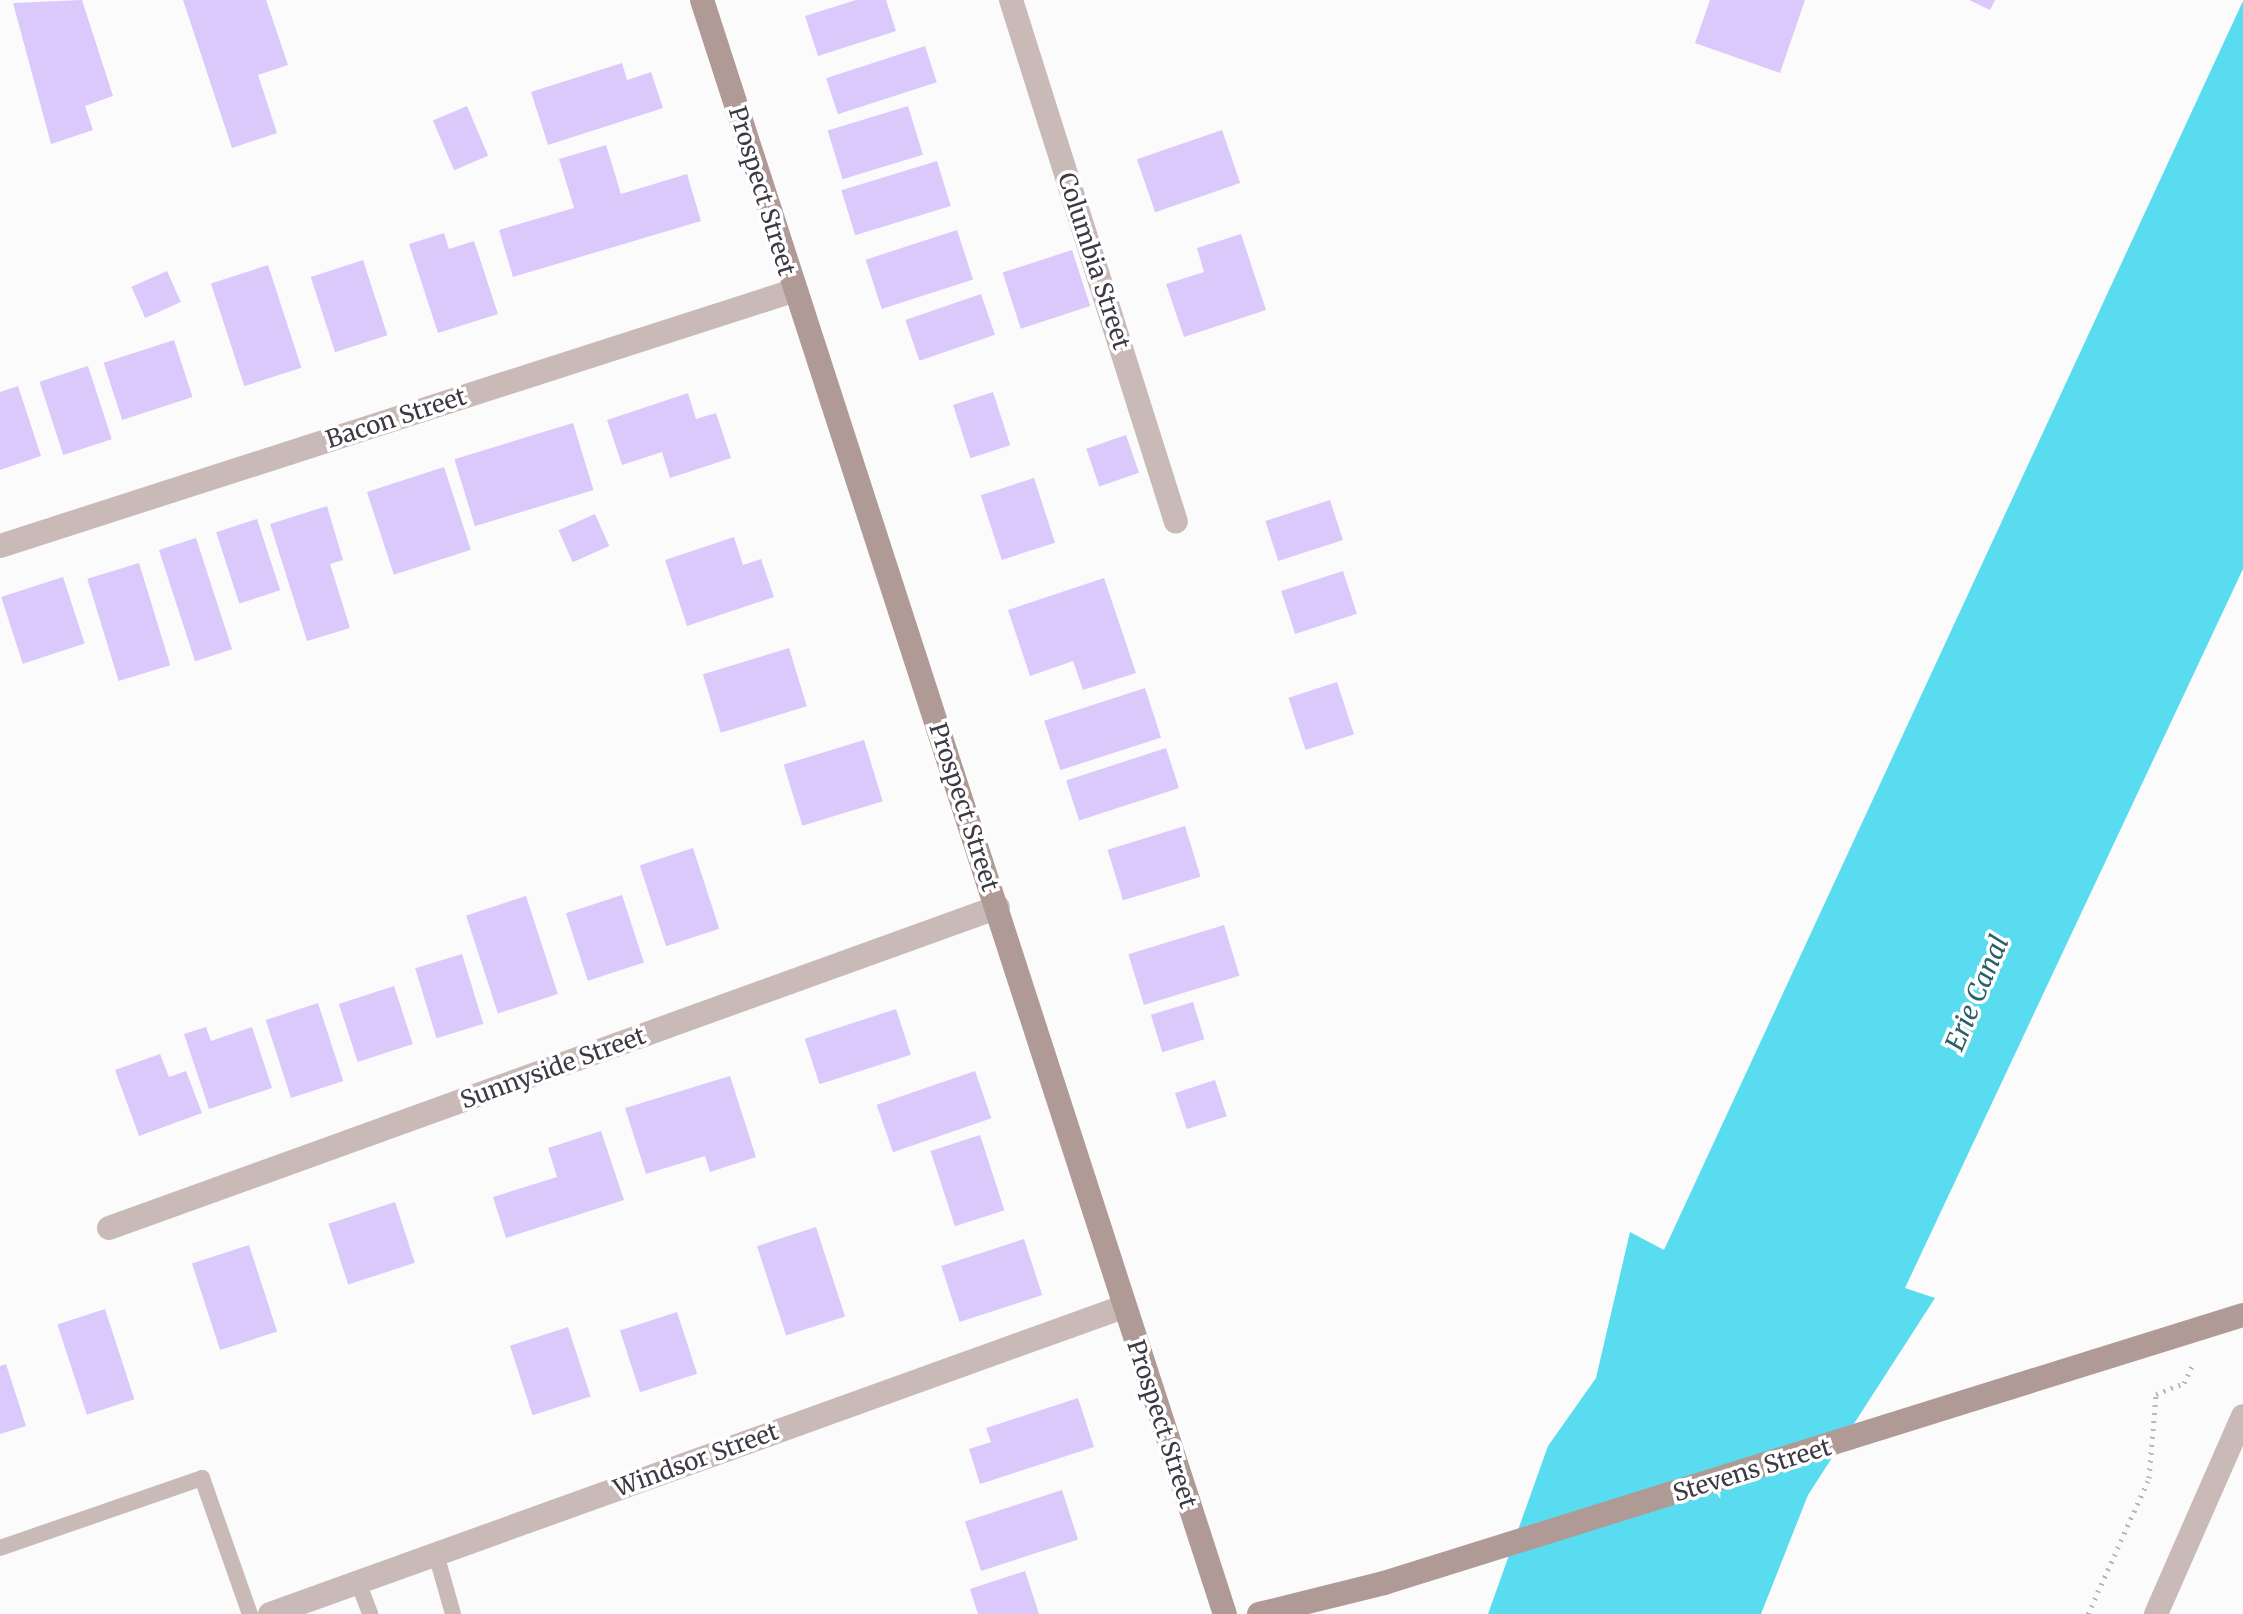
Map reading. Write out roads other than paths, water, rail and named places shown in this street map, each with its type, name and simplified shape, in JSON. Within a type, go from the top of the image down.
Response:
[{"type":"street","name":"Prospect Street","points":[[702,0],[793,291],[998,907],[1123,1307],[1225,1614]]},
{"type":"street","name":"Columbia Street","points":[[1011,0],[1176,522]]},
{"type":"street","name":"Bacon Street","points":[[0,546],[793,291]]},
{"type":"street","name":"Sunnyside Street","points":[[109,1228],[998,907]]},
{"type":"street","name":"Windsor Street","points":[[270,1614],[1123,1307]]},
{"type":"street","name":"Stevens Street","points":[[1259,1614],[1384,1583],[1958,1408],[2243,1315]]},
{"type":"street","points":[[2165,1610],[2243,1416]]},
{"type":"lane","points":[[0,1548],[202,1478],[250,1614]]},
{"type":"lane","points":[[436,1554],[453,1614]]},
{"type":"lane","points":[[358,1582],[370,1614]]},
{"type":"water","name":"Erie Canal","points":[[2243,1],[2243,569],[1905,1288],[1935,1298],[1808,1495],[1761,1614],[1488,1614],[1548,1446],[1596,1378],[1630,1232],[1664,1250]]}]
